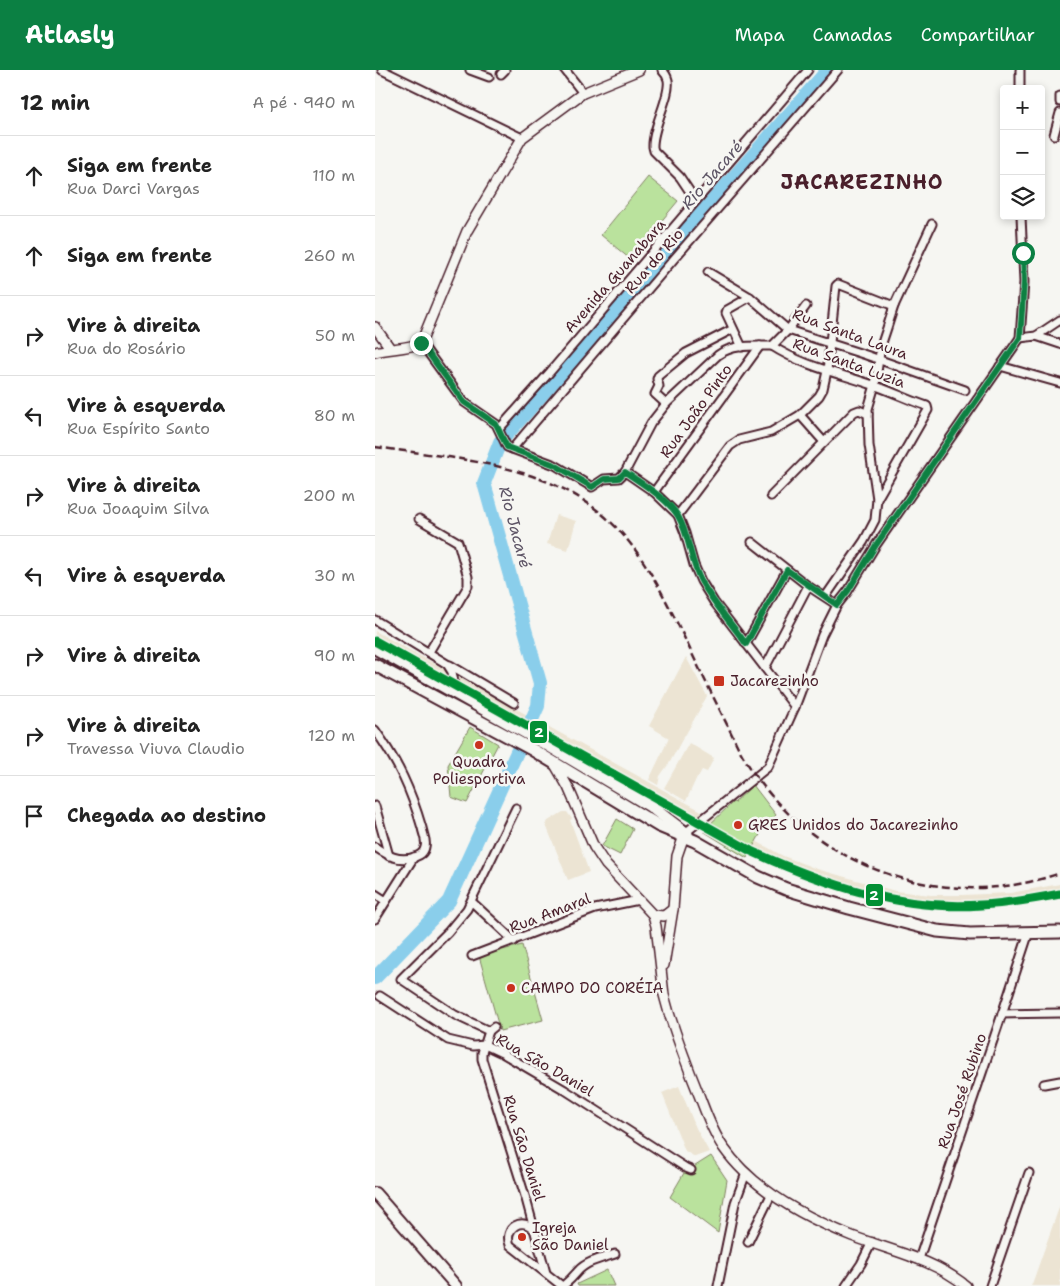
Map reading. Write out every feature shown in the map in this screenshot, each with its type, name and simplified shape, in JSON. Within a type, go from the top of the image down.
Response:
[{"type":"main road","points":[[375,648],[536,738],[650,806],[695,841],[758,877],[786,889],[881,917],[937,931],[955,933],[1060,932]]},
{"type":"main road","points":[[375,665],[527,746],[659,826],[684,834]]},
{"type":"main road","points":[[375,1193],[457,1286]]},
{"type":"street","points":[[382,70],[522,138]]},
{"type":"street","points":[[470,70],[489,77]]},
{"type":"street","points":[[565,70],[583,93]]},
{"type":"street","points":[[375,352],[390,348],[404,349],[421,343],[467,231],[522,138],[583,93],[639,70]]},
{"type":"street","points":[[662,70],[667,77],[668,88],[658,118],[654,151],[680,177],[696,202]]},
{"type":"street","name":"Avenida Guanabara","points":[[499,430],[808,70]]},
{"type":"street","name":"Rua do Rio","points":[[510,448],[838,70]]},
{"type":"street","points":[[1020,70],[1020,85]]},
{"type":"street","points":[[1060,96],[1060,102]]},
{"type":"street","points":[[1054,135],[1060,113]]},
{"type":"street","points":[[663,973],[673,909],[677,856],[684,834],[768,767],[795,707],[822,634],[837,605],[848,591],[876,545],[1020,338],[1024,282],[1021,220]]},
{"type":"street","points":[[826,596],[873,525],[877,499],[869,445],[868,414],[884,337],[894,306],[932,224]]},
{"type":"street","name":"Rua Santa Laura","points":[[708,272],[750,297],[788,330],[829,342],[965,390]]},
{"type":"street","points":[[678,516],[730,446],[739,440],[771,432],[801,415],[819,396],[823,389],[827,371],[836,286],[838,284],[894,306]]},
{"type":"street","points":[[742,347],[726,313],[727,310],[750,297]]},
{"type":"street","points":[[421,343],[464,402],[492,420],[510,448],[555,465],[592,487],[604,479],[619,478],[625,472],[651,423],[666,404],[718,355],[727,349],[772,346],[788,330],[806,306]]},
{"type":"street","points":[[1036,336],[1060,320]]},
{"type":"street","points":[[375,327],[390,348]]},
{"type":"street","points":[[666,404],[655,394],[659,386],[658,376],[686,353],[733,329]]},
{"type":"street","points":[[1020,338],[1036,336],[1060,344]]},
{"type":"street","name":"Rua João Pinto","points":[[654,492],[760,346]]},
{"type":"street","name":"Rua Santa Luzia","points":[[772,346],[802,362],[875,385],[927,406],[928,410],[877,499]]},
{"type":"street","points":[[1000,366],[1060,383]]},
{"type":"street","points":[[771,496],[856,410],[868,414]]},
{"type":"street","points":[[801,415],[824,442]]},
{"type":"street","points":[[625,472],[654,492],[678,516],[701,581],[714,602],[795,707]]},
{"type":"street","points":[[419,519],[458,542],[468,577],[467,591],[429,652]]},
{"type":"street","points":[[752,542],[808,586],[837,605]]},
{"type":"street","points":[[746,644],[787,570]]},
{"type":"street","points":[[765,668],[808,586]]},
{"type":"street","points":[[375,620],[515,703]]},
{"type":"street","points":[[447,664],[452,672],[456,693]]},
{"type":"street","points":[[375,730],[399,766],[426,842],[425,848],[419,855],[400,859],[389,856],[375,847]]},
{"type":"street","points":[[554,763],[568,787],[594,847],[606,865],[653,916],[669,1013],[709,1122],[722,1146],[746,1173],[771,1195],[813,1218],[949,1272],[965,1286]]},
{"type":"street","points":[[375,806],[389,856]]},
{"type":"street","points":[[515,941],[472,902],[516,808]]},
{"type":"street","points":[[375,918],[414,857]]},
{"type":"street","points":[[375,894],[386,901]]},
{"type":"street","name":"Rua Amaral","points":[[471,956],[515,941],[595,909],[639,900]]},
{"type":"street","name":"Rua Sāo Daniel","points":[[472,902],[448,932],[401,979],[455,1015],[491,1029],[482,1059],[546,1273]]},
{"type":"street","points":[[653,916],[664,916],[673,909]]},
{"type":"street","name":"Rua José Rubino","points":[[919,1259],[1029,932]]},
{"type":"street","name":"Rua São Daniel","points":[[380,996],[448,1040],[473,1046],[485,1045],[502,1054],[565,1090],[691,1170]]},
{"type":"street","points":[[1002,1014],[1060,1013]]},
{"type":"street","points":[[1044,1084],[1060,1081]]},
{"type":"street","points":[[719,1286],[735,1203],[746,1173]]},
{"type":"street","points":[[990,1286],[1029,1173]]},
{"type":"street","points":[[748,1242],[771,1195]]},
{"type":"street","points":[[535,1232],[528,1224],[520,1223],[509,1232],[508,1241],[513,1248],[563,1286],[578,1271],[593,1261],[615,1254]]},
{"type":"street","points":[[846,1286],[861,1264],[871,1242]]},
{"type":"shaded area","points":[[556,515],[576,521],[568,550],[547,544]]},
{"type":"shaded area","points":[[375,631],[783,856],[817,869],[895,891],[931,895],[1010,893],[1060,884],[1060,897],[1009,905],[933,907],[897,904],[815,881],[769,863],[375,645]]},
{"type":"shaded area","points":[[686,657],[707,696],[670,762],[660,776],[658,785],[649,780],[669,738],[649,726]]},
{"type":"shaded area","points":[[689,743],[714,758],[707,772],[702,770],[697,777],[686,801],[664,788]]},
{"type":"shaded area","points":[[563,812],[567,812],[572,819],[570,820],[589,872],[568,880],[546,825],[548,821]]},
{"type":"shaded area","points":[[679,1086],[696,1128],[709,1152],[695,1157],[685,1151],[662,1093]]},
{"type":"shaded area","points":[[1060,1205],[1060,1286],[1031,1286],[1032,1284]]},
{"type":"green space","points":[[648,177],[678,201],[630,259],[601,235]]},
{"type":"green space","points":[[470,727],[498,744],[467,803],[451,797],[448,765]]},
{"type":"green space","name":"GRES Unidos do Jacarezinho","points":[[753,785],[776,815],[763,829],[747,858],[703,831],[733,802],[736,803]]},
{"type":"green space","points":[[617,819],[633,829],[620,855],[602,846]]},
{"type":"green space","name":"CAMPO DO CORÉIA","points":[[522,945],[543,1020],[500,1031],[479,956]]},
{"type":"green space","points":[[711,1156],[727,1180],[718,1233],[670,1197],[684,1173]]},
{"type":"green space","points":[[607,1270],[614,1286],[578,1286],[577,1284]]},
{"type":"waterway","name":"Rio Jacaré","points":[[375,978],[449,901],[538,706],[540,683],[484,483],[500,442],[828,70]]},
{"type":"railway","points":[[375,447],[477,462],[535,477],[565,490],[590,505],[611,522],[629,542],[659,588],[738,747],[764,787],[797,821],[835,849],[876,870],[921,883],[967,888],[1014,885],[1060,873]]},
{"type":"transit line","name":"2","points":[[375,641],[751,851],[806,874],[863,893],[921,904],[951,906],[991,904],[1060,894]]},
{"type":"place","name":"Jacarezinho","points":[[719,681]]},
{"type":"place","name":"Quadra Poliesportiva","points":[[479,745]]},
{"type":"place","name":"GRES Unidos do Jacarezinho","points":[[738,825]]},
{"type":"place","name":"CAMPO DO CORÉIA","points":[[511,988]]},
{"type":"place","name":"Igreja São Daniel","points":[[522,1237]]},
{"type":"district","name":"JACAREZINHO","points":[[862,182]]},
{"type":"route","points":[[421,343],[464,402],[496,424],[507,447],[543,459],[592,487],[607,478],[619,478],[625,472],[654,492],[678,516],[701,581],[714,602],[746,644],[787,570],[837,605],[848,591],[876,545],[1020,338],[1024,282],[1023,253]]}]
